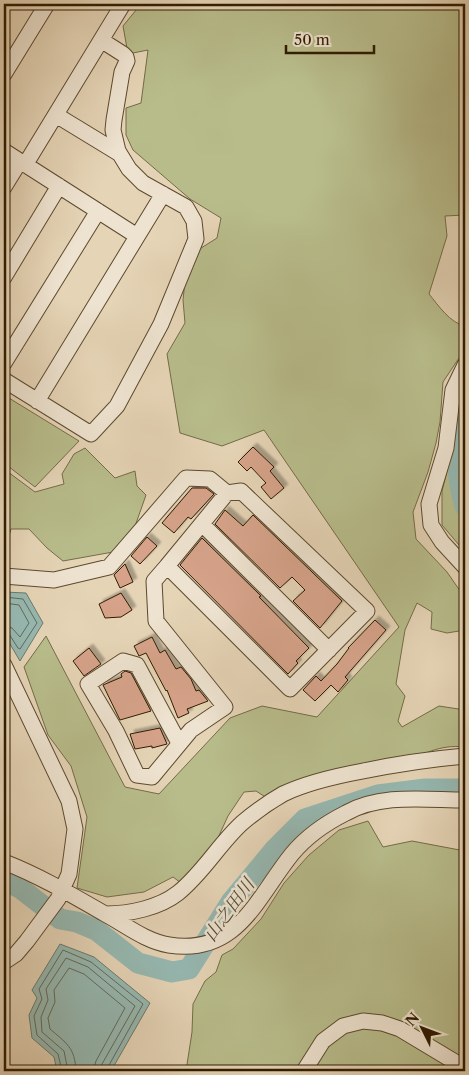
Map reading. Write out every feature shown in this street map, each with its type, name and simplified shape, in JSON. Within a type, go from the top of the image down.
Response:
[{"type":"street","points":[[4,74],[47,4]]},
{"type":"street","points":[[4,187],[56,114],[123,4]]},
{"type":"street","points":[[4,380],[91,434],[117,406],[161,324],[196,239],[194,221],[186,207],[143,183],[137,178],[120,154],[113,130],[122,72],[127,61],[123,54],[101,40]]},
{"type":"street","points":[[56,114],[120,154]]},
{"type":"street","points":[[4,151],[137,236]]},
{"type":"street","points":[[4,277],[59,186]]},
{"type":"street","points":[[37,401],[163,194]]},
{"type":"street","points":[[4,363],[98,211]]},
{"type":"street","points":[[465,365],[453,390],[446,448],[429,504],[431,524],[447,547],[465,567]]},
{"type":"street","points":[[4,576],[54,580],[109,567],[186,478],[210,479],[228,493]]},
{"type":"street","points":[[167,566],[290,689],[367,611],[241,491],[228,493],[154,581],[156,622],[225,707],[191,730],[178,743],[152,777],[137,774],[116,731],[88,684],[123,661],[137,665],[178,743]]},
{"type":"street","points":[[202,524],[329,650]]},
{"type":"street","points":[[4,665],[69,801],[74,830],[68,874],[60,894],[16,954],[4,962]]},
{"type":"street","points":[[106,914],[123,914],[158,904],[177,893],[207,864],[241,824],[284,794],[326,778],[416,760],[465,756]]},
{"type":"street","points":[[4,862],[60,894],[106,914],[151,941],[189,946],[210,943],[238,927],[252,911],[292,854],[306,840],[347,812],[370,804],[394,800],[465,800]]},
{"type":"street","points":[[304,1071],[323,1041],[343,1026],[363,1021],[382,1023],[400,1029],[465,1068]]},
{"type":"green space","points":[[141,4],[465,4],[465,215],[445,216],[447,236],[429,294],[449,317],[465,326],[465,349],[443,382],[440,422],[436,443],[428,472],[413,512],[416,539],[447,572],[465,598],[465,630],[447,633],[431,629],[432,612],[417,603],[405,630],[396,684],[405,696],[398,721],[402,727],[439,706],[465,710],[465,747],[456,746],[439,749],[400,763],[267,798],[256,791],[244,792],[228,816],[211,853],[185,886],[173,877],[144,892],[107,897],[77,888],[87,817],[71,766],[48,735],[24,667],[46,636],[125,787],[159,794],[230,718],[262,706],[317,717],[399,627],[264,430],[222,446],[180,433],[167,354],[185,323],[183,300],[185,281],[198,250],[217,238],[221,218],[190,199],[133,150],[126,135],[126,108],[141,103],[148,50],[128,54],[123,26]]},
{"type":"green space","points":[[4,395],[79,441],[35,487],[4,463]]},
{"type":"green space","points":[[465,401],[465,552],[442,525],[442,491]]},
{"type":"green space","points":[[85,448],[115,478],[135,471],[137,486],[146,495],[133,532],[113,552],[63,561],[29,529],[11,529],[4,553],[4,469],[35,492],[64,484],[62,474],[74,454]]},
{"type":"green space","points":[[368,821],[383,847],[412,841],[465,851],[465,1071],[186,1071],[192,1032],[193,1004],[205,981],[216,972],[222,955],[233,949],[261,919],[284,883],[309,855],[339,830]]},
{"type":"water","points":[[4,592],[26,593],[43,623],[20,661],[4,634]]},
{"type":"water","points":[[60,944],[94,957],[150,1003],[111,1071],[57,1071],[54,1057],[32,1038],[29,1015],[37,998],[32,990]]},
{"type":"building","points":[[253,447],[274,467],[270,471],[284,488],[271,499],[261,487],[266,483],[251,467],[247,471],[238,462]]},
{"type":"building","points":[[192,488],[206,488],[214,494],[191,519],[188,517],[174,533],[162,523]]},
{"type":"building","points":[[225,510],[243,526],[253,515],[342,601],[320,628],[293,601],[305,590],[292,577],[280,588],[215,524]]},
{"type":"building","points":[[147,537],[157,546],[140,564],[131,556]]},
{"type":"building","points":[[202,538],[261,596],[259,597],[309,648],[296,661],[298,663],[288,674],[180,565]]},
{"type":"building","points":[[125,564],[133,582],[120,588],[114,575]]},
{"type":"building","points":[[121,593],[132,610],[121,617],[105,618],[99,604]]},
{"type":"building","points":[[375,620],[386,630],[345,677],[348,680],[338,692],[331,685],[315,701],[303,690],[316,676],[321,681],[337,664],[348,648]]},
{"type":"building","points":[[152,637],[160,653],[165,650],[176,669],[181,667],[191,679],[196,691],[199,690],[208,701],[187,709],[189,713],[178,718],[167,690],[146,653],[139,656],[134,646]]},
{"type":"building","points":[[89,648],[101,664],[84,676],[73,661]]},
{"type":"building","points":[[125,671],[131,673],[151,711],[120,720],[103,685],[122,677],[121,674]]},
{"type":"building","points":[[160,728],[167,744],[152,748],[152,746],[135,749],[130,734]]},
{"type":"waterway","name":"山之田川","points":[[465,424],[461,433],[458,453],[460,486],[465,506]]},
{"type":"waterway","name":"山之田川","points":[[4,880],[20,888],[60,919],[77,922],[96,930],[138,963],[172,972],[189,969],[231,902],[275,849],[305,819],[378,795],[425,789],[465,789]]}]
